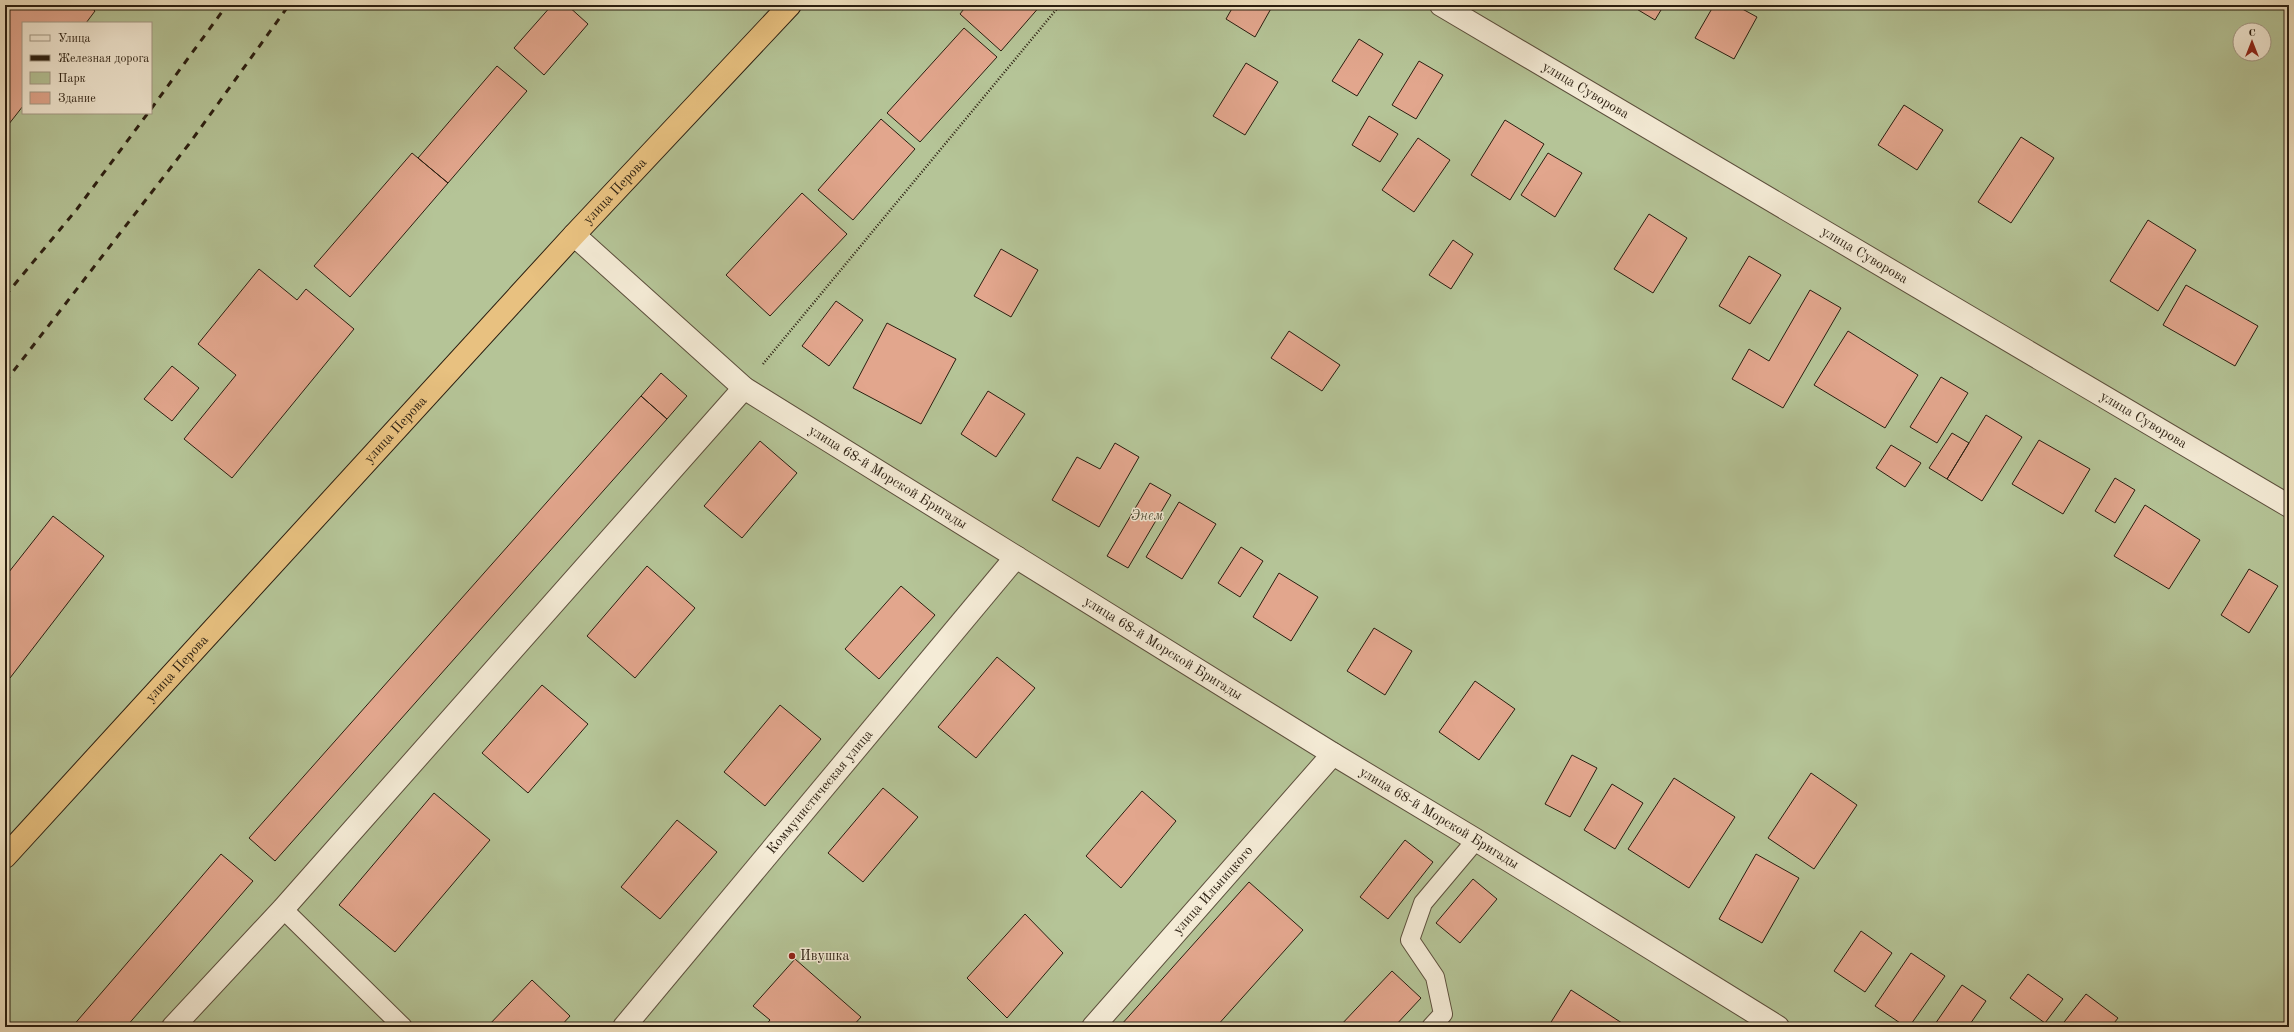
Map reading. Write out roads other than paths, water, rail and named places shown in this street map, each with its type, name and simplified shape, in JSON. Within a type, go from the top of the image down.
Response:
[{"type":"highway","name":"улица Перова","points":[[5,857],[574,236],[790,5]]},
{"type":"street","name":"улица Суворова","points":[[1441,5],[2289,506]]},
{"type":"street","name":"улица 68-й Морской Бригады","points":[[574,236],[744,388],[1333,754],[1476,840],[1778,1027]]},
{"type":"street","points":[[173,1027],[283,909],[744,388]]},
{"type":"street","name":"Коммунистическая улица","points":[[624,1027],[1016,557]]},
{"type":"street","name":"улица Ильницкого","points":[[1093,1027],[1333,754]]},
{"type":"lane","points":[[1431,1027],[1443,1014],[1435,977],[1410,940],[1423,903],[1476,840]]},
{"type":"lane","points":[[283,909],[403,1027]]},
{"type":"railway","points":[[152,108],[227,5]]},
{"type":"railway","points":[[5,382],[189,144],[289,5]]},
{"type":"railway","points":[[5,296],[77,209],[147,114]]},
{"type":"place","name":"Ивушка","points":[[792,956]]},
{"type":"park label","name":"Энем","points":[[1147,516]]}]
